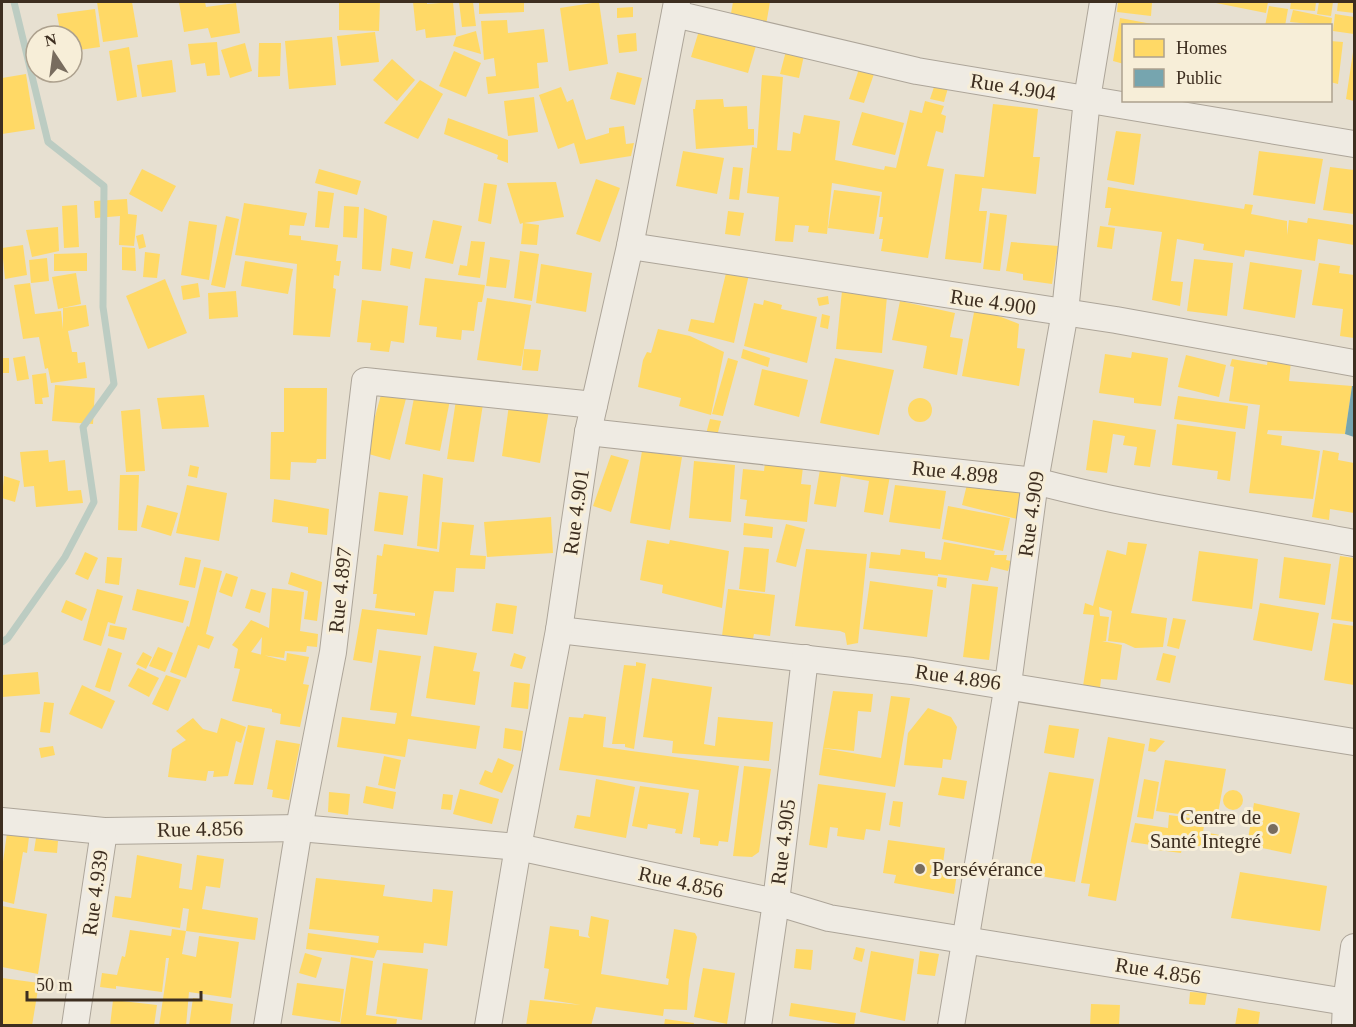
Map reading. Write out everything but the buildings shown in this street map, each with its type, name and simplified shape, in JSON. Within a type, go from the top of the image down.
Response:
[{"type":"street","name":"Rue 4.909","points":[[951,1026],[1008,684],[1035,481],[1065,312],[1087,99],[1103,2]]},
{"type":"street","name":"Rue 4.904","points":[[676,8],[917,71],[1354,144]]},
{"type":"street","name":"Rue 4.901","points":[[488,1026],[518,847],[559,630],[588,432],[630,246],[676,8]]},
{"type":"street","name":"Rue 4.900","points":[[630,246],[1065,312],[1260,344],[1354,363]]},
{"type":"street","name":"Rue 4.897","points":[[267,1026],[300,828],[333,652],[365,381],[594,405]]},
{"type":"street","name":"Rue 4.898","points":[[588,432],[1035,481],[1102,499],[1170,508],[1354,543]]},
{"type":"street","name":"Rue 4.896","points":[[559,630],[1008,684],[1354,742]]},
{"type":"street","name":"Rue 4.905","points":[[758,1026],[776,902],[805,658]]},
{"type":"street","name":"Rue 4.856","points":[[2,821],[104,831],[300,828],[518,847],[776,902],[829,918],[966,940],[1349,1009]]},
{"type":"street","name":"Rue 4.939","points":[[75,1026],[104,831]]},
{"type":"street","points":[[1349,1009],[1354,947]]},
{"type":"waterway","points":[[2,642],[8,638],[65,557],[94,502],[83,427],[114,384],[103,307],[104,186],[48,142],[14,2]]},
{"type":"place","name":"Centre de Santé Integré","points":[[1273,829]]},
{"type":"place","name":"Persévérance","points":[[920,869]]}]
